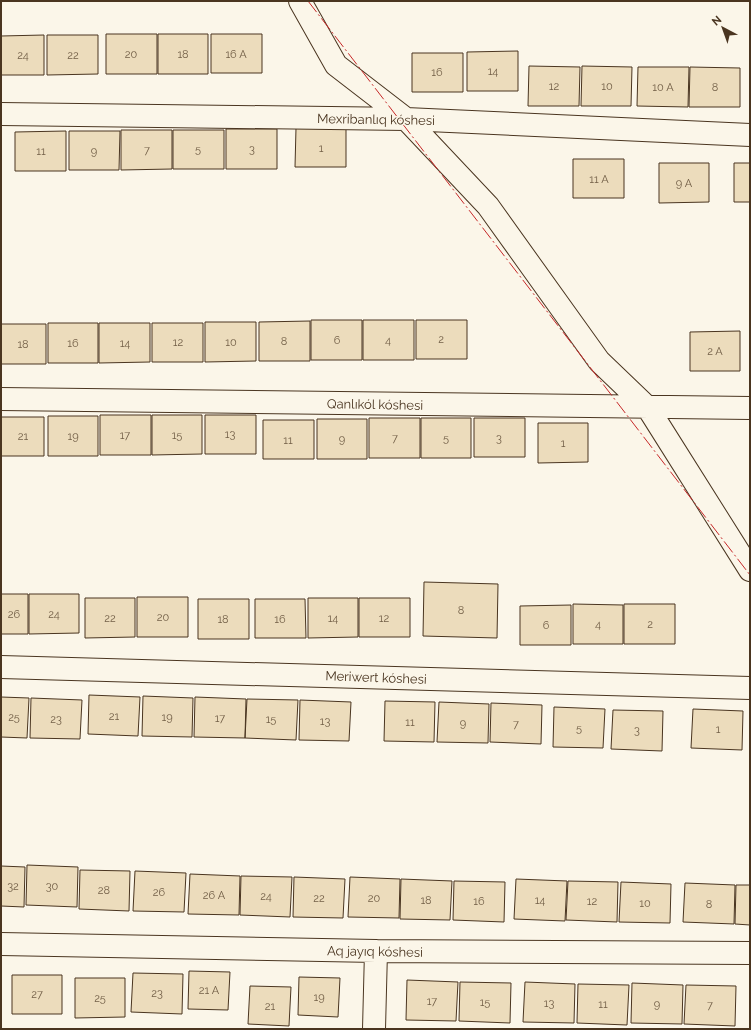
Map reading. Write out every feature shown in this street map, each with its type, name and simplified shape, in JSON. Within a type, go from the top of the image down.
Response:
[{"type":"street","points":[[300,1],[336,65],[406,119],[488,206],[599,361],[648,408],[750,570]]},
{"type":"street","name":"Mexribanlıq kóshesi","points":[[1,114],[406,119],[750,135]]},
{"type":"street","name":"Qanlıkól kóshesi","points":[[1,398],[648,408],[750,408]]},
{"type":"street","name":"Meriwert kóshesi","points":[[1,667],[750,688]]},
{"type":"street","name":"Aq jayıq kóshesi","points":[[1,944],[376,951],[750,953]]},
{"type":"street","points":[[374,1029],[376,951]]},
{"type":"building","points":[[106,34],[157,34],[157,74],[106,74]]},
{"type":"building","points":[[158,34],[208,34],[208,74],[158,74]]},
{"type":"building","points":[[211,34],[262,34],[262,73],[211,73]]},
{"type":"building","points":[[44,35],[44,75],[1,75],[1,36]]},
{"type":"building","points":[[47,35],[98,35],[98,74],[47,75]]},
{"type":"building","points":[[518,51],[518,91],[467,91],[467,52]]},
{"type":"building","points":[[412,53],[463,53],[463,92],[412,92]]},
{"type":"building","points":[[529,66],[580,67],[579,106],[528,106]]},
{"type":"building","points":[[582,66],[632,67],[631,106],[581,106]]},
{"type":"building","points":[[638,67],[689,67],[688,107],[637,106]]},
{"type":"building","points":[[690,67],[740,68],[740,107],[689,107]]},
{"type":"building","points":[[296,128],[346,128],[346,167],[295,167]]},
{"type":"building","points":[[226,129],[277,129],[277,169],[226,169]]},
{"type":"building","points":[[121,130],[172,130],[172,169],[121,170]]},
{"type":"building","points":[[173,130],[224,130],[224,169],[173,169]]},
{"type":"building","points":[[66,131],[66,171],[15,171],[15,132]]},
{"type":"building","points":[[69,131],[120,131],[119,170],[69,170]]},
{"type":"building","points":[[573,159],[624,159],[624,198],[573,198]]},
{"type":"building","points":[[659,163],[709,163],[709,202],[659,203]]},
{"type":"building","points":[[734,163],[750,163],[750,202],[734,202]]},
{"type":"building","points":[[311,320],[362,320],[362,360],[311,360]]},
{"type":"building","points":[[363,320],[414,320],[414,360],[363,360]]},
{"type":"building","points":[[416,320],[467,320],[467,359],[416,359]]},
{"type":"building","points":[[310,321],[310,361],[259,361],[259,322]]},
{"type":"building","points":[[205,322],[256,322],[256,361],[205,362]]},
{"type":"building","points":[[48,323],[98,323],[98,363],[48,363]]},
{"type":"building","points":[[99,323],[150,323],[150,362],[99,363]]},
{"type":"building","points":[[152,323],[203,323],[203,362],[152,362]]},
{"type":"building","points":[[1,324],[46,324],[46,364],[1,364]]},
{"type":"building","points":[[740,331],[740,371],[690,371],[690,332]]},
{"type":"building","points":[[100,415],[151,415],[151,455],[100,455]]},
{"type":"building","points":[[152,415],[202,415],[202,454],[152,455]]},
{"type":"building","points":[[205,415],[256,415],[256,454],[205,454]]},
{"type":"building","points":[[48,416],[98,416],[98,456],[48,456]]},
{"type":"building","points":[[1,417],[44,417],[44,456],[1,456]]},
{"type":"building","points":[[369,418],[420,418],[420,458],[369,458]]},
{"type":"building","points":[[421,418],[471,418],[471,458],[421,458]]},
{"type":"building","points":[[474,418],[525,418],[525,457],[474,457]]},
{"type":"building","points":[[317,419],[367,419],[367,459],[317,459]]},
{"type":"building","points":[[263,420],[314,420],[314,459],[263,459]]},
{"type":"building","points":[[538,423],[588,423],[588,462],[538,463]]},
{"type":"building","points":[[424,582],[498,584],[497,638],[423,636]]},
{"type":"building","points":[[1,594],[28,594],[28,634],[1,634]]},
{"type":"building","points":[[29,594],[79,594],[79,633],[29,634]]},
{"type":"building","points":[[137,597],[188,597],[188,637],[137,637]]},
{"type":"building","points":[[85,598],[135,598],[135,637],[85,638]]},
{"type":"building","points":[[308,598],[358,598],[358,637],[308,638]]},
{"type":"building","points":[[359,598],[410,598],[410,637],[359,637]]},
{"type":"building","points":[[198,599],[249,599],[249,639],[198,639]]},
{"type":"building","points":[[255,599],[305,599],[306,638],[255,638]]},
{"type":"building","points":[[573,604],[623,605],[623,644],[573,644]]},
{"type":"building","points":[[624,604],[675,604],[675,644],[624,644]]},
{"type":"building","points":[[571,605],[571,645],[520,645],[520,606]]},
{"type":"building","points":[[89,695],[140,697],[138,736],[88,734]]},
{"type":"building","points":[[143,696],[193,698],[192,737],[142,736]]},
{"type":"building","points":[[1,697],[29,698],[27,738],[1,737]]},
{"type":"building","points":[[195,697],[246,699],[245,738],[194,737]]},
{"type":"building","points":[[31,698],[82,700],[80,739],[30,738]]},
{"type":"building","points":[[247,699],[298,700],[296,740],[245,738]]},
{"type":"building","points":[[300,700],[351,702],[349,741],[299,740]]},
{"type":"building","points":[[385,701],[435,702],[434,742],[384,741]]},
{"type":"building","points":[[439,702],[489,704],[488,743],[437,742]]},
{"type":"building","points":[[491,703],[542,705],[541,744],[490,742]]},
{"type":"building","points":[[554,707],[605,709],[603,748],[553,747]]},
{"type":"building","points":[[693,709],[743,711],[742,750],[691,748]]},
{"type":"building","points":[[613,710],[663,711],[662,751],[611,749]]},
{"type":"building","points":[[27,865],[78,867],[77,907],[26,905]]},
{"type":"building","points":[[1,866],[25,867],[24,907],[1,906]]},
{"type":"building","points":[[80,870],[130,871],[129,911],[79,909]]},
{"type":"building","points":[[135,871],[186,873],[184,912],[133,911]]},
{"type":"building","points":[[190,874],[240,876],[239,915],[188,914]]},
{"type":"building","points":[[241,876],[292,877],[290,917],[240,915]]},
{"type":"building","points":[[294,877],[345,879],[343,918],[293,917]]},
{"type":"building","points":[[350,877],[400,879],[399,918],[348,917]]},
{"type":"building","points":[[401,879],[452,881],[450,920],[400,919]]},
{"type":"building","points":[[516,879],[567,881],[565,921],[514,919]]},
{"type":"building","points":[[454,881],[505,882],[504,922],[453,920]]},
{"type":"building","points":[[568,881],[618,882],[617,922],[566,920]]},
{"type":"building","points":[[621,882],[671,884],[670,923],[619,922]]},
{"type":"building","points":[[685,883],[735,885],[734,924],[683,922]]},
{"type":"building","points":[[736,885],[750,885],[750,925],[735,924]]},
{"type":"building","points":[[189,971],[230,972],[228,1010],[188,1009]]},
{"type":"building","points":[[133,973],[183,974],[182,1014],[131,1012]]},
{"type":"building","points":[[12,975],[62,975],[62,1014],[12,1014]]},
{"type":"building","points":[[299,977],[340,978],[338,1017],[298,1015]]},
{"type":"building","points":[[75,978],[125,978],[125,1017],[75,1018]]},
{"type":"building","points":[[407,980],[458,982],[456,1021],[406,1020]]},
{"type":"building","points":[[460,982],[511,983],[510,1023],[459,1021]]},
{"type":"building","points":[[525,982],[575,984],[574,1023],[523,1022]]},
{"type":"building","points":[[632,983],[683,985],[682,1024],[631,1023]]},
{"type":"building","points":[[578,984],[629,985],[627,1025],[577,1023]]},
{"type":"building","points":[[686,985],[736,986],[735,1026],[684,1024]]},
{"type":"building","points":[[250,986],[291,987],[289,1026],[248,1024]]},
{"type":"power","points":[[308,1],[750,575]]}]
